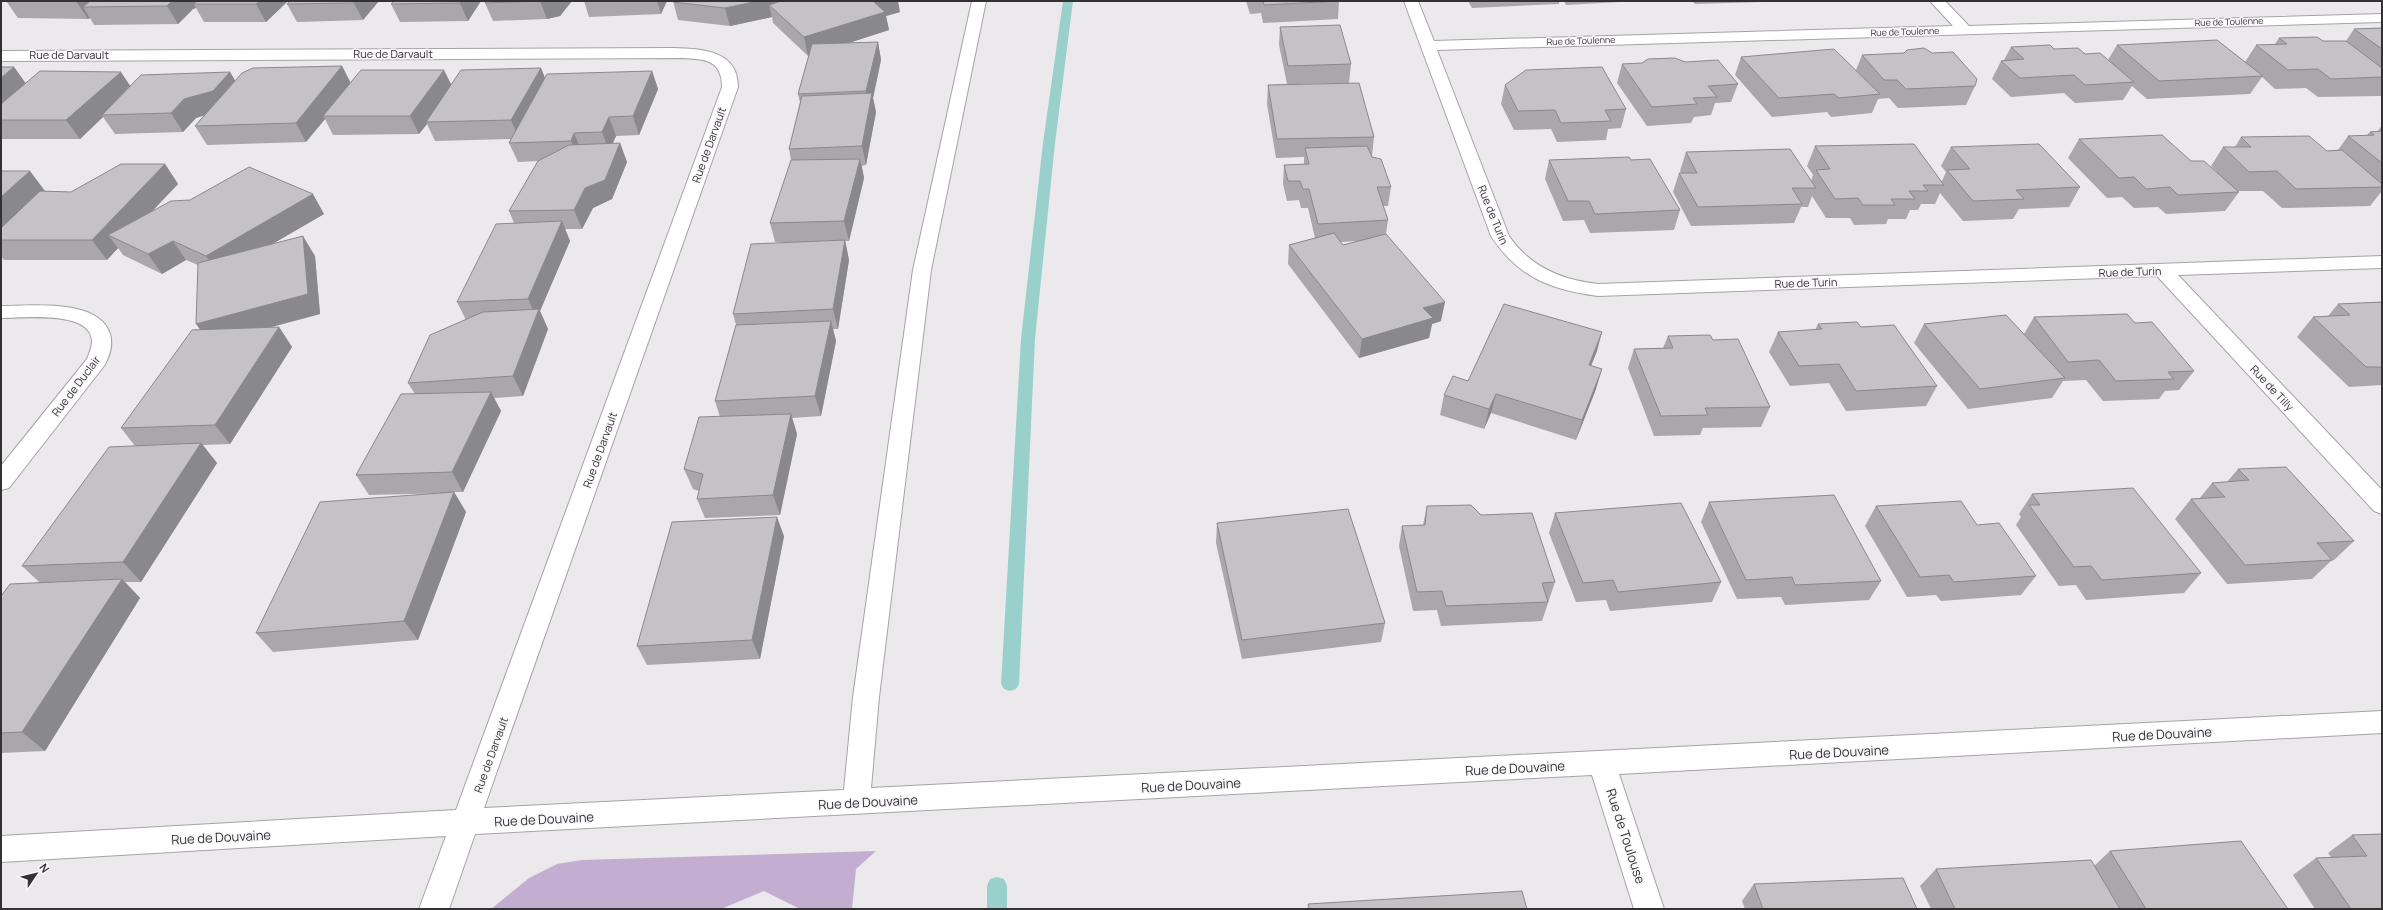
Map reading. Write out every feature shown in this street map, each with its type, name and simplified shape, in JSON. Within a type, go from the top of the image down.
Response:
[{"type":"street","points":[[856,803],[866,698],[922,270],[979,1]]},
{"type":"street","name":"Rue de Turin","points":[[1411,1],[1500,236],[1506,248],[1518,260],[1536,272],[1577,289],[1598,290],[2382,262]]},
{"type":"street","points":[[1937,1],[1965,30]]},
{"type":"street","name":"Rue de Toulenne","points":[[1428,46],[2382,18]]},
{"type":"street","name":"Rue de Darvault","points":[[1,56],[673,53],[707,55],[720,61],[729,69],[731,78],[730,87],[467,822],[434,909]]},
{"type":"street","name":"Rue de Tilly","points":[[2163,271],[2382,505]]},
{"type":"street","name":"Rue de Duclair","points":[[1,312],[50,313],[88,317],[97,326],[103,336],[102,349],[97,361],[1,482]]},
{"type":"street","name":"Rue de Douvaine","points":[[1,849],[467,822],[856,803],[2382,722]]},
{"type":"street","name":"Rue de Toulouse","points":[[1602,764],[1649,909]]},
{"type":"shaded area","points":[[876,851],[856,869],[852,909],[800,909],[764,891],[721,909],[491,909],[529,878],[557,864],[582,860]]},
{"type":"building","points":[[90,1],[172,1],[167,6],[83,7]]},
{"type":"building","points":[[197,1],[260,1],[256,4],[194,4]]},
{"type":"building","points":[[290,1],[356,1],[354,3],[287,4]]},
{"type":"building","points":[[394,1],[461,1],[460,3],[391,4]]},
{"type":"building","points":[[486,1],[542,1],[485,3]]},
{"type":"building","points":[[673,1],[758,1],[725,8]]},
{"type":"building","points":[[781,1],[873,1],[885,12],[804,37],[769,5]]},
{"type":"building","points":[[1263,1],[1339,1],[1264,5]]},
{"type":"building","points":[[1340,25],[1351,64],[1288,66],[1280,27]]},
{"type":"building","points":[[2382,28],[2382,49],[2354,29]]},
{"type":"building","points":[[2317,37],[2323,41],[2346,41],[2382,68],[2382,77],[2331,79],[2318,69],[2288,70],[2256,45],[2287,44],[2279,38]]},
{"type":"building","points":[[2217,40],[2263,76],[2159,81],[2117,45]]},
{"type":"building","points":[[878,42],[866,91],[798,94],[812,44]]},
{"type":"building","points":[[2050,45],[2054,49],[2078,48],[2085,54],[2100,53],[2134,82],[2085,85],[2074,75],[2020,78],[2001,61],[2024,59],[2011,47]]},
{"type":"building","points":[[1924,48],[1932,53],[1953,52],[1977,79],[1975,86],[1906,89],[1897,80],[1884,80],[1862,55],[1904,53],[1907,50]]},
{"type":"building","points":[[1834,49],[1880,94],[1839,98],[1834,94],[1779,98],[1741,57]]},
{"type":"building","points":[[1675,58],[1685,62],[1718,60],[1738,84],[1708,86],[1717,97],[1693,98],[1697,104],[1652,107],[1622,64],[1642,63],[1648,59]]},
{"type":"building","points":[[342,66],[296,123],[195,126],[242,73],[253,68]]},
{"type":"building","points":[[1,67],[14,67],[1,78]]},
{"type":"building","points":[[1602,67],[1626,109],[1605,110],[1611,121],[1561,123],[1555,110],[1518,111],[1505,85],[1526,70]]},
{"type":"building","points":[[541,68],[511,120],[426,122],[461,70]]},
{"type":"building","points":[[361,70],[444,70],[410,116],[323,116]]},
{"type":"building","points":[[40,71],[121,72],[66,120],[1,120],[1,104]]},
{"type":"building","points":[[652,71],[633,116],[609,117],[602,132],[574,133],[571,141],[509,143],[547,74]]},
{"type":"building","points":[[230,72],[213,91],[184,99],[171,113],[102,115],[141,75]]},
{"type":"building","points":[[1359,83],[1374,137],[1277,139],[1268,85]]},
{"type":"building","points":[[872,93],[862,146],[789,149],[802,96]]},
{"type":"building","points":[[2382,131],[2382,163],[2348,136],[2374,135],[2370,132]]},
{"type":"building","points":[[2162,135],[2191,161],[2204,161],[2239,192],[2178,195],[2170,187],[2146,189],[2134,177],[2119,178],[2079,139]]},
{"type":"building","points":[[2309,136],[2327,151],[2342,150],[2382,184],[2382,187],[2296,189],[2277,171],[2249,172],[2223,147],[2251,147],[2241,137]]},
{"type":"building","points":[[620,143],[605,180],[585,188],[574,210],[509,211],[538,161],[569,145]]},
{"type":"building","points":[[1914,144],[1944,185],[1923,185],[1928,191],[1909,191],[1915,199],[1891,199],[1895,205],[1863,205],[1858,198],[1835,199],[1816,170],[1830,169],[1815,146]]},
{"type":"building","points":[[2039,144],[2080,187],[2016,190],[2024,199],[1973,201],[1947,170],[1970,169],[1951,147]]},
{"type":"building","points":[[1367,146],[1372,157],[1381,159],[1391,187],[1377,187],[1388,220],[1318,224],[1309,189],[1303,189],[1300,181],[1288,181],[1284,165],[1309,164],[1305,148]]},
{"type":"building","points":[[1790,149],[1816,188],[1792,188],[1802,204],[1698,207],[1679,173],[1697,173],[1686,152]]},
{"type":"building","points":[[1629,157],[1631,160],[1650,159],[1680,210],[1595,214],[1589,201],[1568,201],[1549,160]]},
{"type":"building","points":[[860,159],[844,221],[770,223],[791,160]]},
{"type":"building","points":[[121,164],[165,164],[92,240],[1,240],[1,228],[40,191],[71,192]]},
{"type":"building","points":[[249,167],[313,194],[206,256],[173,241],[148,254],[108,235],[171,201],[190,200]]},
{"type":"building","points":[[1,171],[30,171],[1,197]]},
{"type":"building","points":[[562,221],[528,299],[457,302],[496,224]]},
{"type":"building","points":[[1334,233],[1343,245],[1386,234],[1445,302],[1423,308],[1433,318],[1362,339],[1289,245]]},
{"type":"building","points":[[303,236],[308,294],[196,324],[198,263]]},
{"type":"building","points":[[845,240],[833,309],[733,314],[751,244]]},
{"type":"building","points":[[2382,302],[2382,367],[2366,367],[2313,317],[2350,315],[2338,304]]},
{"type":"building","points":[[1504,304],[1602,332],[1589,365],[1602,369],[1582,420],[1496,394],[1489,409],[1444,395],[1453,376],[1468,381]]},
{"type":"building","points":[[539,309],[513,376],[408,383],[430,335],[483,312]]},
{"type":"building","points":[[2127,314],[2135,323],[2152,322],[2194,371],[2168,372],[2174,379],[2116,381],[2099,360],[2068,362],[2034,317]]},
{"type":"building","points":[[2006,315],[2065,378],[1980,389],[1924,324]]},
{"type":"building","points":[[831,321],[815,396],[715,401],[736,325]]},
{"type":"building","points":[[1857,322],[1861,327],[1894,325],[1937,386],[1856,391],[1839,364],[1799,366],[1778,332],[1822,329],[1818,324]]},
{"type":"building","points":[[279,327],[215,425],[121,428],[192,330]]},
{"type":"building","points":[[1710,335],[1713,340],[1738,339],[1770,407],[1705,408],[1708,415],[1661,416],[1634,349],[1673,348],[1668,336]]},
{"type":"building","points":[[491,392],[452,472],[356,475],[401,394]]},
{"type":"building","points":[[791,414],[773,495],[697,499],[703,474],[684,469],[699,417]]},
{"type":"building","points":[[201,443],[123,562],[22,566],[109,447]]},
{"type":"building","points":[[2286,467],[2354,541],[2317,543],[2332,560],[2245,565],[2191,499],[2225,497],[2212,483],[2249,480],[2238,469]]},
{"type":"building","points":[[2133,488],[2201,573],[2102,580],[2091,566],[2074,567],[2029,505],[2040,505],[2032,494]]},
{"type":"building","points":[[454,492],[404,621],[256,633],[320,502]]},
{"type":"building","points":[[1834,495],[1881,581],[1795,585],[1792,577],[1746,580],[1709,502]]},
{"type":"building","points":[[1961,501],[1977,525],[1999,523],[2036,576],[1954,582],[1949,575],[1920,577],[1876,506]]},
{"type":"building","points":[[1681,503],[1721,582],[1618,592],[1613,580],[1583,583],[1555,513]]},
{"type":"building","points":[[1471,505],[1481,515],[1532,513],[1555,582],[1542,583],[1548,602],[1446,606],[1442,591],[1417,592],[1402,526],[1425,525],[1427,506]]},
{"type":"building","points":[[1348,509],[1385,623],[1242,640],[1217,523]]},
{"type":"building","points":[[777,517],[752,640],[637,646],[672,522]]},
{"type":"building","points":[[122,579],[22,732],[1,733],[1,596],[10,584]]},
{"type":"building","points":[[2382,834],[2382,909],[2351,909],[2316,858],[2367,856],[2352,835]]},
{"type":"building","points":[[2241,841],[2288,909],[2146,909],[2110,851]]},
{"type":"building","points":[[2091,860],[2120,909],[1955,909],[1936,869]]},
{"type":"building","points":[[1903,878],[1917,909],[1763,909],[1754,884]]},
{"type":"building","points":[[1522,891],[1527,909],[1309,909],[1308,904]]},
{"type":"waterway","points":[[1010,684],[1028,339],[1049,143],[1068,1]]},
{"type":"waterway","points":[[997,886],[997,909]]}]
